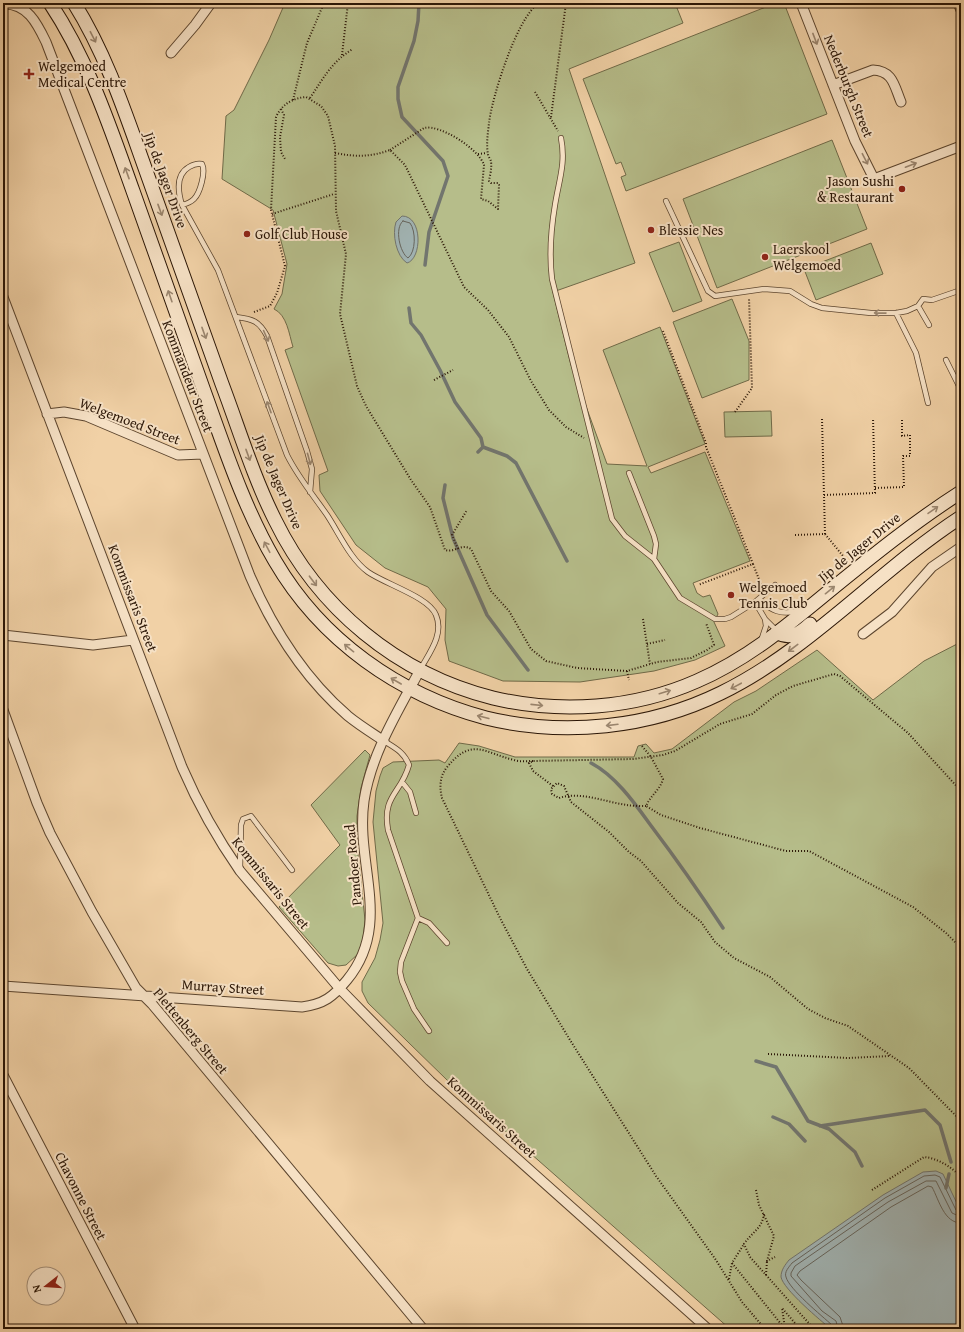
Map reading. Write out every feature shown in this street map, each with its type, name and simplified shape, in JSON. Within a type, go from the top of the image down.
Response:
[{"type":"main road","points":[[50,3],[68,32],[104,112],[237,483],[268,548],[300,598],[331,632],[380,672],[410,689],[454,708],[492,719],[517,724],[553,727],[600,726],[645,720],[694,705],[736,686],[769,666],[808,637],[900,562],[961,517]]},
{"type":"main road","name":"Jip de Jager Drive","points":[[74,3],[94,39],[123,107],[240,431],[274,518],[309,576],[335,607],[374,642],[420,670],[462,689],[500,700],[546,706],[597,706],[648,697],[689,684],[716,672],[759,646],[810,607],[902,532],[961,492]]},
{"type":"main road","points":[[778,632],[787,636],[800,633],[867,579],[900,562]]},
{"type":"street","points":[[171,54],[211,3]]},
{"type":"street","name":"Nederburgh Street","points":[[801,3],[855,141],[874,179],[961,146]]},
{"type":"street","points":[[958,3],[961,10]]},
{"type":"street","name":"Kommandeur Street","points":[[3,4],[15,5],[26,11],[35,21],[46,42],[203,454],[250,576],[264,608],[284,642],[307,673],[348,717],[384,741]]},
{"type":"street","points":[[833,85],[873,70],[880,70],[886,72],[890,77],[901,102]]},
{"type":"street","name":"Kommissaris Street","points":[[3,297],[133,640],[192,790],[215,832],[240,871],[340,989],[430,1081],[708,1329]]},
{"type":"street","name":"Welgemoed Street","points":[[47,414],[64,412],[86,416],[178,455],[203,454]]},
{"type":"street","points":[[863,634],[892,612],[932,567],[961,547]]},
{"type":"street","points":[[3,635],[93,645],[133,640]]},
{"type":"street","name":"Pandoer Road","points":[[340,989],[361,961],[369,939],[371,911],[362,826],[364,800],[370,774],[384,741],[420,670]]},
{"type":"street","name":"Plettenberg Street","points":[[3,710],[37,803],[50,833],[92,912],[136,988],[423,1329]]},
{"type":"street","name":"Murray Street","points":[[3,986],[302,1007],[324,1001],[335,995],[340,989]]},
{"type":"street","name":"Chavonne Street","points":[[3,1075],[135,1329]]},
{"type":"lane","points":[[561,138],[564,160],[555,205],[550,257],[552,279],[599,463],[608,509],[612,519],[625,536],[654,559],[680,598],[715,619],[724,619],[757,600],[775,585]]},
{"type":"lane","points":[[182,205],[196,197],[203,171],[202,164],[195,164],[187,168],[181,174],[179,190],[182,205],[218,270],[287,455],[295,471],[356,560],[367,571],[383,581],[422,599],[432,607],[439,625],[438,634],[420,670]]},
{"type":"lane","points":[[666,201],[711,294],[719,296],[764,289],[790,291],[811,304],[838,310],[896,313],[918,306],[923,299],[932,300],[961,290]]},
{"type":"lane","points":[[918,306],[929,325]]},
{"type":"lane","points":[[896,313],[916,353],[928,403]]},
{"type":"lane","points":[[236,317],[248,318],[260,325],[273,354],[312,469],[310,492]]},
{"type":"lane","points":[[946,360],[961,390]]},
{"type":"lane","points":[[629,473],[654,536],[656,544],[654,559]]},
{"type":"lane","points":[[757,600],[780,613],[791,613],[810,607]]},
{"type":"lane","points":[[757,600],[766,619],[778,632]]},
{"type":"lane","points":[[759,646],[766,626],[766,619]]},
{"type":"lane","points":[[384,741],[405,757],[409,765],[402,782],[390,799],[386,819],[388,830],[418,918],[401,962],[400,972],[407,994],[429,1031]]},
{"type":"lane","points":[[402,782],[410,792],[416,813]]},
{"type":"lane","points":[[240,871],[241,825],[246,816],[251,816],[255,819],[292,870]]},
{"type":"lane","points":[[418,918],[429,923],[447,943]]},
{"type":"path","points":[[293,100],[307,43],[324,3]]},
{"type":"path","points":[[342,55],[348,3]]},
{"type":"path","points":[[335,153],[362,157],[373,156],[390,150],[424,128],[430,126],[459,140],[478,154],[484,165],[481,199],[488,201],[498,209],[499,185],[498,183],[491,183],[489,181],[492,162],[487,153],[489,123],[499,78],[519,30],[534,6],[539,3]]},
{"type":"path","points":[[550,117],[566,3]]},
{"type":"path","points":[[310,98],[326,73],[342,55],[353,49]]},
{"type":"path","points":[[535,92],[554,122]]},
{"type":"path","points":[[248,318],[252,313],[261,311],[270,306],[284,269],[282,253],[270,205],[276,117],[281,109],[293,100],[302,97],[310,98],[321,106],[328,116],[335,153],[334,194],[336,211],[346,254],[340,314],[357,386],[362,399],[411,480],[430,507],[443,547],[447,551],[468,547],[471,549],[491,591],[509,611],[531,649],[540,658],[546,661],[577,668],[627,671],[650,664],[691,658],[714,645],[700,611]]},
{"type":"path","points":[[281,109],[284,115],[280,132],[282,152],[285,159]]},
{"type":"path","points":[[390,150],[406,165],[412,176],[440,240],[464,287],[488,310],[509,337],[549,410],[566,427],[589,442]]},
{"type":"path","points":[[478,154],[487,153]]},
{"type":"path","points":[[272,214],[334,194]]},
{"type":"path","points":[[735,412],[752,388],[749,291]]},
{"type":"path","points":[[663,331],[706,443],[706,447],[764,594]]},
{"type":"path","points":[[434,380],[453,370]]},
{"type":"path","points":[[824,495],[875,493],[872,418]]},
{"type":"path","points":[[875,488],[904,487],[903,456],[910,456],[910,435],[902,436],[902,418]]},
{"type":"path","points":[[822,419],[825,534],[843,556]]},
{"type":"path","points":[[459,548],[452,535],[466,510]]},
{"type":"path","points":[[795,534],[825,534]]},
{"type":"path","points":[[698,585],[753,564]]},
{"type":"path","points":[[643,619],[650,664]]},
{"type":"path","points":[[647,644],[665,640]]},
{"type":"path","points":[[627,671],[629,680]]},
{"type":"path","points":[[765,1329],[742,1302],[729,1279],[656,1176],[527,968],[500,918],[442,798],[440,785],[444,770],[458,754],[470,748],[492,752],[515,761],[633,759],[651,757],[675,751],[720,724],[752,714],[776,694],[794,686],[834,674],[840,676],[908,732],[961,791]]},
{"type":"path","points":[[642,746],[651,757],[663,779],[662,784],[646,806]]},
{"type":"path","points":[[533,761],[529,763],[533,771],[553,786]]},
{"type":"path","points":[[961,948],[946,933],[914,907],[809,851],[786,850],[700,828],[660,815],[646,806],[627,805],[598,799],[567,796],[559,798],[552,794],[551,789],[557,783],[564,786],[567,796],[571,802],[609,832],[629,852],[641,861],[678,903],[701,922],[715,942],[734,958],[770,977],[808,1009],[825,1018],[848,1026],[909,1068],[961,1121]]},
{"type":"path","points":[[768,1054],[848,1058],[891,1056]]},
{"type":"path","points":[[872,1190],[924,1157],[940,1162],[954,1170],[961,1177]]},
{"type":"path","points":[[756,1190],[755,1196],[774,1236],[766,1275]]},
{"type":"path","points":[[729,1279],[732,1263],[744,1244],[757,1230],[763,1220],[764,1214]]},
{"type":"path","points":[[744,1244],[750,1257],[814,1329]]},
{"type":"path","points":[[768,1261],[775,1257]]},
{"type":"path","points":[[732,1263],[785,1329]]},
{"type":"path","points":[[785,1329],[782,1308],[800,1329]]},
{"type":"green space","points":[[285,3],[675,3],[683,23],[569,69],[635,263],[553,292],[571,365],[607,464],[647,466],[603,350],[660,327],[705,444],[648,467],[651,473],[705,452],[750,561],[693,583],[697,593],[703,597],[710,595],[718,614],[714,622],[725,646],[695,660],[654,671],[580,682],[503,681],[449,661],[445,640],[446,609],[428,587],[385,568],[356,545],[320,491],[319,475],[328,471],[285,350],[293,347],[287,325],[282,316],[274,309],[282,294],[287,264],[273,210],[222,179],[226,116],[234,110],[269,40]]},
{"type":"green space","points":[[776,3],[784,3],[827,114],[626,191],[621,177],[626,175],[621,162],[616,164],[583,79]]},
{"type":"green space","points":[[832,140],[867,229],[717,288],[683,199]]},
{"type":"green space","points":[[679,242],[702,301],[673,312],[649,253]]},
{"type":"green space","points":[[871,243],[883,274],[816,300],[804,269]]},
{"type":"green space","points":[[732,299],[749,341],[749,380],[702,398],[673,322]]},
{"type":"green space","points":[[771,411],[772,436],[725,437],[724,412]]},
{"type":"green space","points":[[961,642],[961,1329],[730,1329],[447,1080],[368,1003],[362,991],[362,982],[375,958],[383,923],[373,822],[376,791],[380,776],[383,768],[393,762],[439,760],[445,763],[459,743],[479,746],[515,757],[634,757],[638,746],[646,744],[654,753],[672,749],[734,702],[756,691],[817,650],[873,700],[924,661]]},
{"type":"green space","points":[[365,750],[370,755],[361,788],[357,816],[357,845],[365,920],[363,939],[358,954],[346,965],[338,966],[328,963],[279,907],[340,845],[311,805]]},
{"type":"water","points":[[402,216],[409,218],[414,223],[418,238],[416,254],[412,260],[407,263],[400,255],[394,232],[396,222]]},
{"type":"water","points":[[936,1171],[943,1174],[961,1212],[961,1329],[831,1329],[788,1289],[781,1277],[782,1270],[789,1260],[883,1195],[923,1172]]},
{"type":"waterway","points":[[419,3],[418,21],[414,41],[398,87],[398,99],[402,117],[443,161],[448,176],[429,232],[425,265]]},
{"type":"waterway","points":[[409,308],[411,323],[421,335],[455,402],[481,438],[483,447],[478,452]]},
{"type":"waterway","points":[[483,447],[507,456],[516,463],[567,561]]},
{"type":"waterway","points":[[445,485],[443,498],[453,538],[487,615],[528,670]]},
{"type":"waterway","points":[[591,763],[609,775],[632,801],[697,889],[723,928]]},
{"type":"waterway","points":[[756,1061],[776,1067],[808,1121],[829,1129],[855,1152],[862,1166]]},
{"type":"waterway","points":[[820,1126],[925,1110],[940,1125],[951,1162]]},
{"type":"waterway","points":[[773,1117],[789,1124],[805,1141]]},
{"type":"waterway","points":[[946,1188],[949,1174]]},
{"type":"place","name":"Welgemoed Medical Centre","points":[[29,74]]},
{"type":"place","name":"Jason Sushi & Restaurant","points":[[902,189]]},
{"type":"place","name":"Blessie Nes","points":[[651,230]]},
{"type":"place","name":"Golf Club House","points":[[247,234]]},
{"type":"place","name":"Laerskool Welgemoed","points":[[765,257]]},
{"type":"place","name":"Welgemoed Tennis Club","points":[[731,595]]}]
